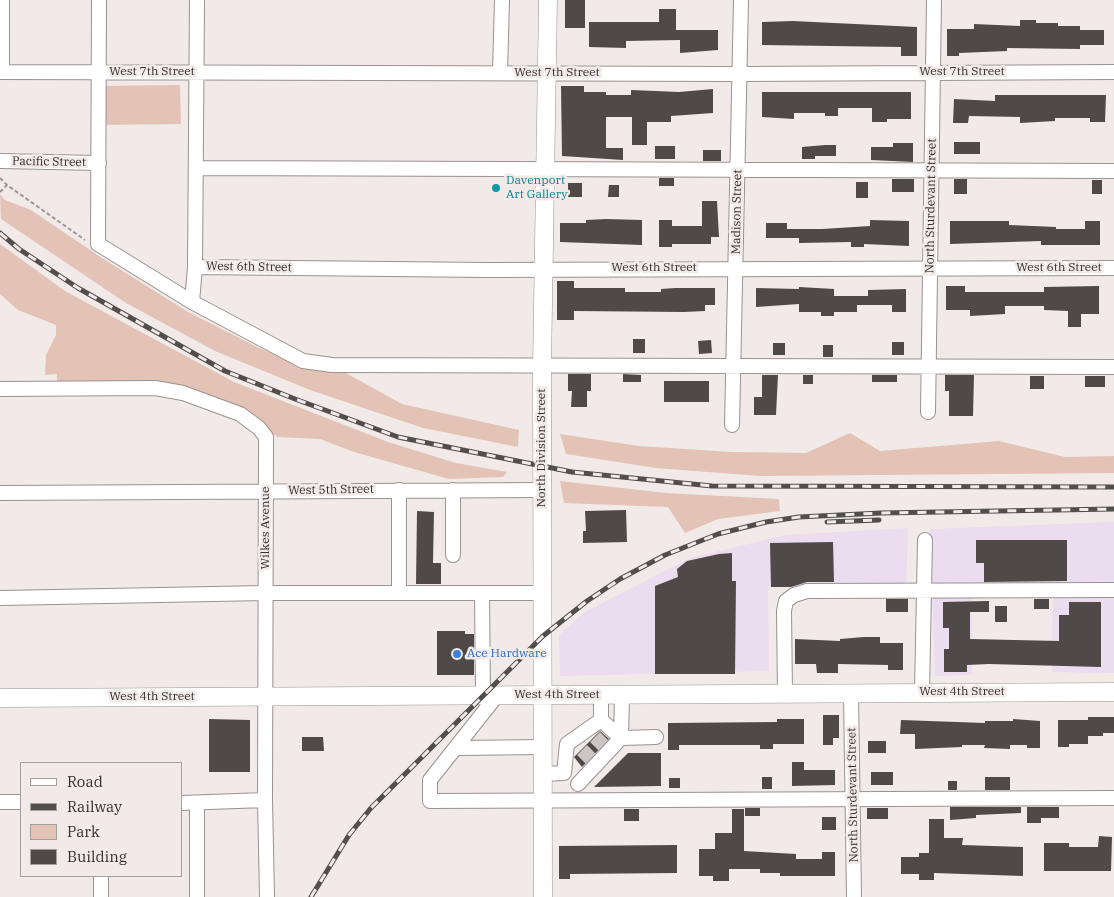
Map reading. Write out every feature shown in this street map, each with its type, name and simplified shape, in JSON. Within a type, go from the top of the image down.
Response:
[{"type":"main road","name":"North Division Street","points":[[544,897],[541,490],[548,0]]},
{"type":"main road","name":"West 4th Street","points":[[0,698],[1114,692]]},
{"type":"street","points":[[1,72],[2,0]]},
{"type":"street","points":[[99,0],[98,244],[192,302],[303,361],[332,365],[1114,367]]},
{"type":"street","points":[[192,302],[195,267],[196,0]]},
{"type":"street","points":[[500,73],[502,0]]},
{"type":"street","name":"Madison Street","points":[[732,425],[741,0]]},
{"type":"street","name":"North Sturdevant Street","points":[[928,412],[934,0]]},
{"type":"street","name":"West 7th Street","points":[[1,72],[739,74],[1114,72]]},
{"type":"street","name":"Pacific Street","points":[[0,161],[98,163]]},
{"type":"street","points":[[196,168],[1114,171]]},
{"type":"street","name":"West 6th Street","points":[[195,267],[544,269],[1114,268]]},
{"type":"street","name":"Wilkes Avenue","points":[[0,389],[155,388],[183,394],[240,414],[266,437],[265,800],[267,897]]},
{"type":"street","points":[[399,490],[399,593]]},
{"type":"street","points":[[453,490],[453,555]]},
{"type":"street","name":"West 5th Street","points":[[0,493],[541,490]]},
{"type":"street","points":[[922,692],[925,540]]},
{"type":"street","points":[[785,693],[784,611],[786,601],[794,595],[807,591],[1114,590]]},
{"type":"street","points":[[0,598],[266,593],[542,593]]},
{"type":"street","points":[[482,593],[490,695],[457,748],[430,780],[430,801],[1114,798]]},
{"type":"street","name":"North Sturdevant Street","points":[[851,693],[854,897]]},
{"type":"street","points":[[579,801],[578,784],[586,753],[599,740],[601,694]]},
{"type":"street","points":[[621,738],[622,694]]},
{"type":"street","points":[[601,720],[621,738]]},
{"type":"street","points":[[586,753],[599,740],[656,737]]},
{"type":"street","points":[[564,773],[567,744],[586,753]]},
{"type":"street","points":[[457,748],[543,747]]},
{"type":"street","points":[[543,774],[564,773],[578,784]]},
{"type":"street","points":[[182,803],[265,800]]},
{"type":"street","points":[[0,802],[20,802]]},
{"type":"street","points":[[197,803],[198,897]]},
{"type":"street","points":[[101,877],[101,897]]},
{"type":"path","points":[[0,178],[7,185],[92,244],[98,244]]},
{"type":"path","points":[[0,192],[7,185]]},
{"type":"shaded area","points":[[1114,522],[1114,673],[1052,672],[1053,586],[972,595],[972,675],[935,676],[930,529]]},
{"type":"shaded area","points":[[908,528],[906,585],[768,587],[769,671],[560,676],[559,635],[585,612],[690,558],[786,535]]},
{"type":"green space","points":[[180,85],[181,124],[103,125],[103,86]]},
{"type":"green space","points":[[0,194],[5,200],[31,210],[102,258],[188,312],[257,347],[311,369],[344,372],[402,404],[519,430],[518,447],[423,428],[310,390],[215,351],[126,303],[1,219]]},
{"type":"green space","points":[[0,244],[65,291],[234,382],[388,442],[456,463],[507,472],[503,477],[449,479],[354,452],[320,439],[277,437],[258,419],[125,381],[57,381],[57,374],[45,375],[46,355],[56,335],[56,325],[18,310],[0,294]]},
{"type":"green space","points":[[850,433],[880,451],[999,441],[1065,457],[1114,456],[1114,473],[760,476],[656,468],[566,454],[560,434],[639,446],[732,452],[806,453]]},
{"type":"green space","points":[[560,481],[666,493],[779,499],[780,511],[718,519],[685,533],[668,507],[564,503]]},
{"type":"building","points":[[565,0],[585,0],[585,28],[565,28]]},
{"type":"building","points":[[659,9],[676,9],[676,30],[718,30],[718,50],[680,53],[680,40],[626,41],[626,48],[589,47],[589,22],[659,22]]},
{"type":"building","points":[[1020,20],[1036,20],[1036,23],[1058,23],[1058,26],[1080,26],[1080,30],[1104,30],[1104,45],[1080,45],[1080,49],[1007,48],[1007,51],[959,53],[959,56],[947,56],[947,29],[974,29],[974,24],[1020,26]]},
{"type":"building","points":[[793,21],[917,27],[917,56],[901,56],[901,47],[762,45],[762,22]]},
{"type":"building","points":[[561,86],[584,86],[584,92],[606,92],[606,95],[631,95],[631,90],[679,92],[713,89],[713,113],[671,116],[671,122],[647,122],[647,145],[632,145],[632,117],[606,117],[606,148],[623,148],[623,160],[562,156]]},
{"type":"building","points":[[762,92],[911,92],[911,119],[887,119],[887,122],[872,122],[872,108],[838,108],[838,116],[825,116],[825,113],[794,113],[794,119],[762,117]]},
{"type":"building","points":[[995,95],[1106,95],[1105,122],[1090,122],[1090,118],[1055,118],[1055,121],[1020,123],[1020,117],[969,116],[968,123],[953,123],[954,99],[995,101]]},
{"type":"building","points":[[954,142],[980,142],[980,154],[954,154]]},
{"type":"building","points":[[893,143],[913,143],[913,162],[871,160],[871,147],[893,147]]},
{"type":"building","points":[[836,145],[836,156],[815,156],[815,159],[802,159],[802,147]]},
{"type":"building","points":[[655,146],[675,146],[675,159],[655,159]]},
{"type":"building","points":[[703,150],[721,150],[721,161],[703,161]]},
{"type":"building","points":[[659,178],[674,178],[674,186],[659,186]]},
{"type":"building","points":[[892,179],[914,179],[914,192],[892,192]]},
{"type":"building","points":[[954,179],[967,179],[967,194],[954,194]]},
{"type":"building","points":[[1092,180],[1102,180],[1102,194],[1092,194]]},
{"type":"building","points":[[856,182],[868,182],[868,198],[856,198]]},
{"type":"building","points":[[568,183],[582,183],[582,197],[568,197]]},
{"type":"building","points":[[609,185],[619,185],[619,197],[608,197]]},
{"type":"building","points":[[702,201],[717,201],[719,237],[711,237],[711,244],[672,244],[672,247],[659,247],[659,220],[672,220],[672,226],[702,226]]},
{"type":"building","points":[[586,220],[642,220],[642,245],[560,242],[560,223],[586,223]]},
{"type":"building","points":[[870,220],[909,221],[909,246],[864,244],[864,247],[851,247],[851,242],[799,243],[799,238],[766,238],[766,223],[787,223],[787,229],[822,229],[870,226]]},
{"type":"building","points":[[950,221],[1009,221],[1009,225],[1056,227],[1056,229],[1085,229],[1085,221],[1100,221],[1100,245],[1041,245],[1041,241],[950,244]]},
{"type":"building","points":[[557,281],[574,281],[574,288],[625,288],[625,292],[661,292],[661,289],[675,288],[715,288],[715,305],[705,305],[705,311],[684,312],[574,311],[574,320],[557,320]]},
{"type":"building","points":[[946,286],[965,286],[965,292],[1044,292],[1044,287],[1099,286],[1099,314],[1081,314],[1081,327],[1068,327],[1068,311],[1044,310],[1044,306],[1005,306],[1005,314],[970,316],[970,310],[946,310]]},
{"type":"building","points":[[799,287],[834,289],[834,296],[868,296],[868,290],[906,289],[906,312],[892,312],[892,305],[857,305],[857,312],[834,312],[834,316],[821,316],[821,312],[799,312],[799,304],[756,307],[756,288],[799,289]]},
{"type":"building","points":[[633,339],[645,339],[645,353],[633,353]]},
{"type":"building","points":[[711,340],[712,353],[699,354],[698,341]]},
{"type":"building","points":[[892,342],[904,342],[904,355],[892,355]]},
{"type":"building","points":[[773,343],[785,343],[785,355],[773,355]]},
{"type":"building","points":[[823,345],[833,345],[833,357],[823,357]]},
{"type":"building","points":[[568,374],[591,374],[591,391],[587,391],[587,407],[571,407],[572,391],[568,391]]},
{"type":"building","points":[[623,374],[641,375],[641,382],[623,382]]},
{"type":"building","points":[[762,375],[778,375],[776,415],[754,415],[754,397],[762,397]]},
{"type":"building","points":[[803,375],[813,375],[813,384],[803,384]]},
{"type":"building","points":[[872,375],[897,375],[897,382],[872,382]]},
{"type":"building","points":[[945,375],[974,375],[973,416],[949,416],[949,391],[945,391]]},
{"type":"building","points":[[1030,376],[1044,376],[1044,389],[1030,389]]},
{"type":"building","points":[[1085,376],[1105,376],[1105,387],[1085,387]]},
{"type":"building","points":[[664,381],[709,381],[709,402],[664,402]]},
{"type":"building","points":[[626,510],[627,542],[583,543],[583,531],[586,531],[585,511]]},
{"type":"building","points":[[417,511],[434,512],[433,563],[441,563],[441,584],[416,584]]},
{"type":"building","points":[[976,540],[1067,540],[1067,581],[984,582],[984,563],[976,563]]},
{"type":"building","points":[[833,542],[834,582],[807,582],[791,587],[771,587],[770,543]]},
{"type":"building","points":[[732,553],[732,581],[736,581],[735,674],[655,674],[655,586],[678,577],[677,569],[687,561]]},
{"type":"building","points":[[886,599],[908,599],[908,612],[886,612]]},
{"type":"building","points":[[1034,599],[1049,599],[1049,609],[1034,609]]},
{"type":"building","points":[[989,601],[989,612],[970,612],[970,639],[1059,641],[1059,615],[1069,615],[1069,602],[1101,602],[1101,667],[989,664],[967,665],[967,672],[944,672],[944,649],[949,649],[949,628],[943,628],[943,602]]},
{"type":"building","points":[[995,606],[1007,606],[1007,622],[995,622]]},
{"type":"building","name":"Ace Hardware","points":[[437,631],[465,631],[465,634],[474,634],[474,675],[437,675]]},
{"type":"building","points":[[880,637],[880,643],[903,643],[903,670],[888,670],[888,665],[838,664],[838,673],[817,673],[816,664],[795,664],[795,639],[840,641],[840,639]]},
{"type":"building","points":[[823,715],[839,715],[839,738],[833,738],[833,745],[823,745]]},
{"type":"building","points":[[1088,717],[1114,717],[1114,733],[1103,733],[1103,736],[1088,736],[1088,744],[1069,744],[1069,747],[1058,747],[1058,720],[1088,720]]},
{"type":"building","points":[[209,719],[250,720],[250,772],[209,772]]},
{"type":"building","points":[[777,719],[804,719],[804,744],[773,744],[773,749],[760,749],[760,745],[679,745],[679,750],[668,750],[668,723],[777,722]]},
{"type":"building","points":[[1013,719],[1040,721],[1040,748],[1027,748],[1027,745],[1010,745],[1010,749],[984,748],[985,745],[962,745],[962,747],[915,749],[915,734],[900,734],[901,720],[985,723],[985,721],[1013,721]]},
{"type":"building","points":[[600,731],[609,739],[582,767],[574,757]]},
{"type":"building","points":[[302,737],[323,737],[324,751],[302,751]]},
{"type":"building","points":[[868,741],[886,741],[886,753],[868,753]]},
{"type":"building","points":[[628,753],[661,753],[661,786],[594,787]]},
{"type":"building","points":[[792,762],[804,762],[804,770],[835,770],[835,785],[792,786]]},
{"type":"building","points":[[871,772],[893,772],[893,785],[871,785]]},
{"type":"building","points":[[762,777],[772,777],[772,789],[762,789]]},
{"type":"building","points":[[985,777],[1010,777],[1010,790],[985,790]]},
{"type":"building","points":[[669,778],[680,778],[680,788],[669,788]]},
{"type":"building","points":[[948,781],[957,781],[957,790],[948,790]]},
{"type":"building","points":[[950,807],[1021,807],[1021,813],[976,815],[976,818],[950,820]]},
{"type":"building","points":[[1027,807],[1059,807],[1059,818],[1041,818],[1041,823],[1027,823]]},
{"type":"building","points":[[745,808],[760,808],[760,816],[745,816]]},
{"type":"building","points":[[867,808],[888,808],[888,819],[867,819]]},
{"type":"building","points":[[624,809],[639,809],[639,821],[624,821]]},
{"type":"building","points":[[732,809],[744,809],[744,851],[796,854],[796,859],[822,859],[822,852],[835,852],[835,876],[780,876],[780,873],[760,873],[760,869],[729,869],[729,881],[713,881],[713,876],[699,876],[699,849],[715,849],[715,833],[732,833]]},
{"type":"building","points":[[822,817],[836,817],[836,830],[822,830]]},
{"type":"building","points":[[929,819],[944,819],[944,838],[963,838],[962,845],[1023,847],[1023,876],[934,873],[934,880],[919,880],[919,874],[901,874],[901,857],[919,857],[919,853],[929,853]]},
{"type":"building","points":[[1099,836],[1112,837],[1111,871],[1044,871],[1044,843],[1069,843],[1069,847],[1098,847]]},
{"type":"building","points":[[677,845],[677,873],[570,874],[570,879],[559,879],[559,846]]},
{"type":"tunnel","points":[[595,737],[604,746]]},
{"type":"tunnel","points":[[582,750],[591,759]]},
{"type":"railway","points":[[0,233],[19,249],[78,288],[225,371],[398,437],[572,472],[712,486],[1114,487]]},
{"type":"railway","points":[[311,897],[349,835],[371,808],[543,636],[587,601],[620,579],[665,555],[718,534],[766,522],[799,517],[881,513],[1114,509]]},
{"type":"railway","points":[[827,522],[879,520]]},
{"type":"place","name":"Davenport Art Gallery","points":[[496,188]]},
{"type":"place","name":"Ace Hardware","points":[[457,654]]}]
